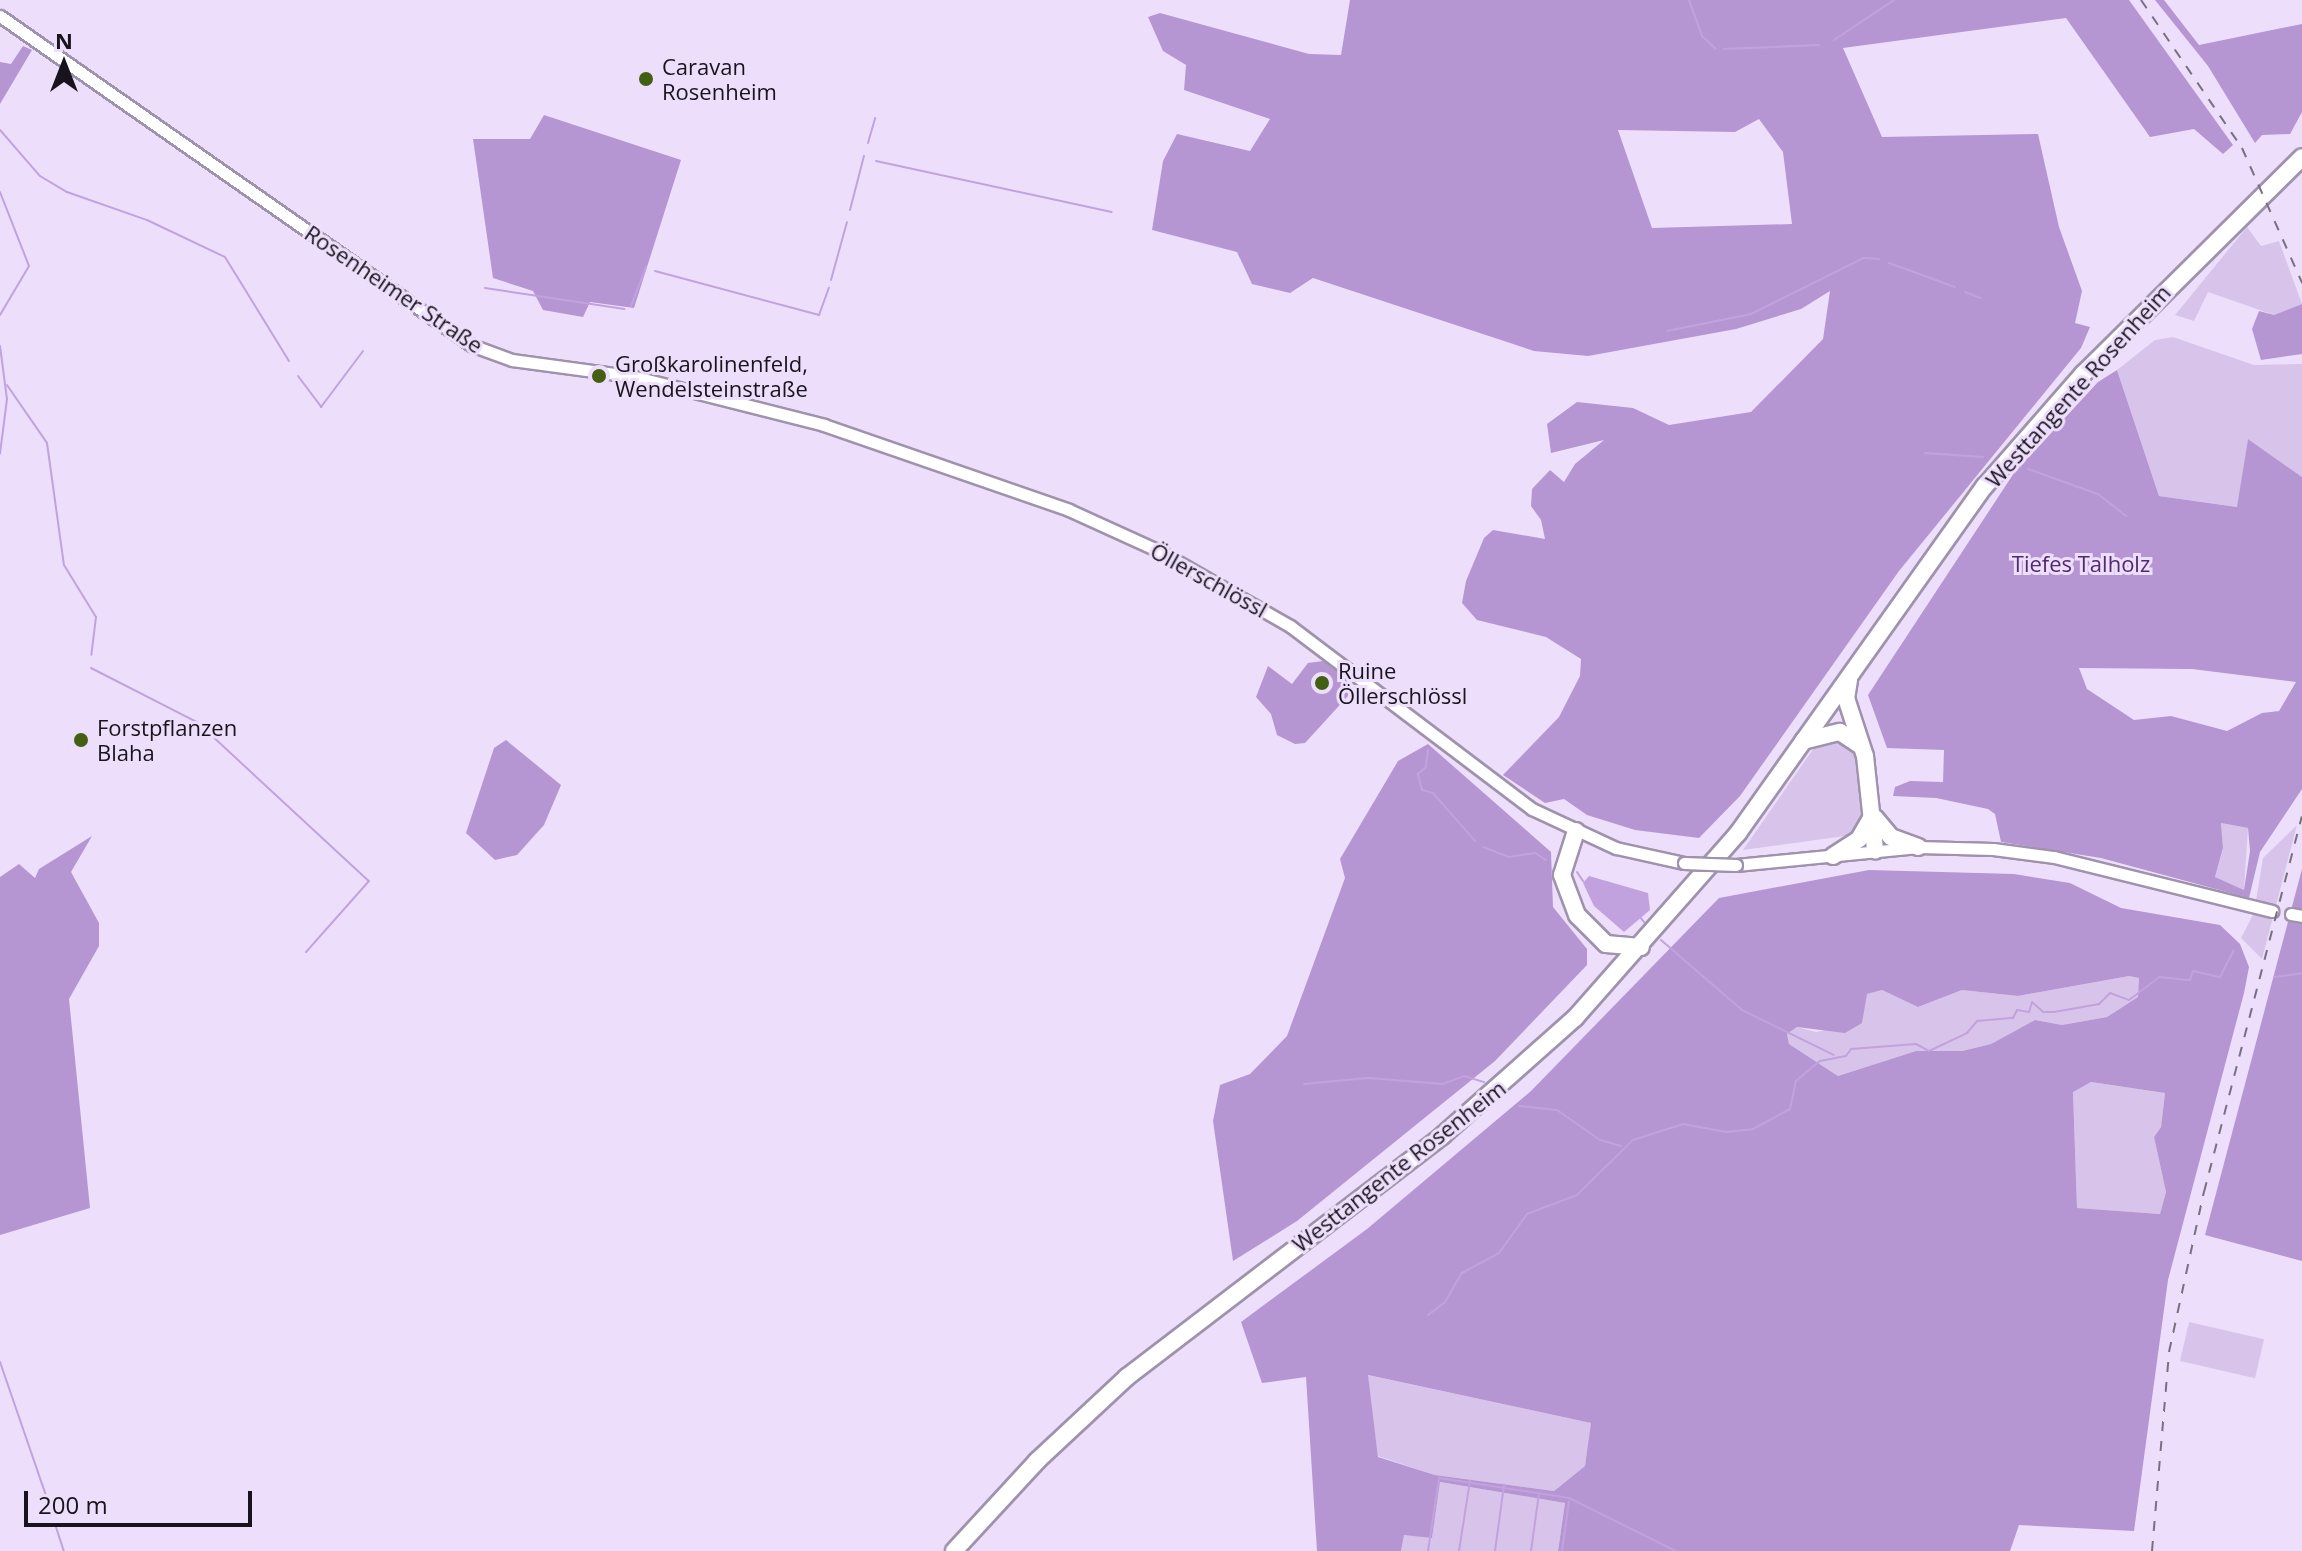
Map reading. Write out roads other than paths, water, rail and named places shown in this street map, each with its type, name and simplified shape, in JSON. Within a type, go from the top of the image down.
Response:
[{"type":"highway","name":"Westtangente Rosenheim","points":[[954,1551],[1037,1461],[1127,1377],[1442,1136],[1611,980],[1738,833],[1977,498],[2037,426],[2302,157]]},
{"type":"highway","points":[[1850,674],[1848,708],[1862,747],[1875,850]]},
{"type":"highway","points":[[1803,741],[1840,732],[1862,747]]},
{"type":"highway","points":[[1872,812],[1891,837],[1918,847]]},
{"type":"highway","points":[[1833,856],[1859,839],[1872,812]]},
{"type":"highway","points":[[1576,831],[1563,863],[1567,897],[1577,915],[1606,944],[1611,980]]},
{"type":"highway","points":[[1606,944],[1641,947]]},
{"type":"street","name":"Rosenheimer Straße","points":[[0,16],[395,293],[493,355],[644,379],[824,425],[982,477]]},
{"type":"street","name":"Öllerschlössl","points":[[982,477],[1108,527],[1203,574],[1327,651],[1532,809],[1616,848],[1684,863],[1736,865],[1918,847],[1993,849],[2054,857],[2272,911]]},
{"type":"waterway","points":[[1689,0],[1702,36],[1716,49]]},
{"type":"waterway","points":[[1834,40],[1894,0]]},
{"type":"waterway","points":[[1724,49],[1819,45]]},
{"type":"waterway","points":[[868,143],[875,118]]},
{"type":"waterway","points":[[0,130],[40,176],[67,192],[147,220],[225,257],[289,361]]},
{"type":"waterway","points":[[850,210],[864,156]]},
{"type":"waterway","points":[[876,161],[1112,212]]},
{"type":"waterway","points":[[0,192],[29,266],[0,315]]},
{"type":"waterway","points":[[831,280],[847,222]]},
{"type":"waterway","points":[[1667,331],[1751,314],[1864,258],[1879,259]]},
{"type":"waterway","points":[[1889,263],[1955,287]]},
{"type":"waterway","points":[[631,306],[646,267]]},
{"type":"waterway","points":[[655,271],[819,315],[829,288]]},
{"type":"waterway","points":[[485,288],[624,309]]},
{"type":"waterway","points":[[1965,292],[1981,298]]},
{"type":"waterway","points":[[0,346],[7,399],[0,454]]},
{"type":"waterway","points":[[298,376],[321,407],[363,351]]},
{"type":"waterway","points":[[7,385],[47,443],[64,565],[96,617],[91,655]]},
{"type":"waterway","points":[[1925,453],[1983,457]]},
{"type":"waterway","points":[[2015,465],[2021,467]]},
{"type":"waterway","points":[[2028,469],[2098,494],[2126,516]]},
{"type":"waterway","points":[[91,668],[197,722],[369,881],[306,952]]},
{"type":"waterway","points":[[1428,750],[1426,767],[1418,774],[1422,790],[1433,793],[1475,841]]},
{"type":"waterway","points":[[1483,847],[1509,857],[1535,853],[1546,860]]},
{"type":"waterway","points":[[1577,872],[1583,881]]},
{"type":"waterway","points":[[1639,916],[1644,922]]},
{"type":"waterway","points":[[1661,940],[1742,1010],[1834,1055]]},
{"type":"waterway","points":[[1428,1315],[1445,1302],[1462,1273],[1499,1253],[1527,1214],[1577,1195],[1633,1140],[1683,1124],[1726,1132],[1753,1129],[1790,1109],[1796,1081],[1820,1061],[1846,1056],[1851,1049],[1916,1044],[1929,1051],[1967,1033],[1977,1021],[2013,1018],[2017,1010],[2029,1012],[2032,1002],[2043,1012],[2054,1012],[2099,1004],[2110,993],[2129,1000],[2160,977],[2190,980],[2193,971],[2220,977],[2234,950]]},
{"type":"waterway","points":[[2275,977],[2302,973]]},
{"type":"waterway","points":[[1304,1084],[1368,1078],[1443,1084],[1464,1076],[1484,1082]]},
{"type":"waterway","points":[[1519,1106],[1557,1110],[1600,1140],[1621,1146]]},
{"type":"waterway","points":[[0,1362],[51,1510]]},
{"type":"waterway","points":[[1428,1551],[1439,1478],[1569,1498],[1676,1551]]},
{"type":"waterway","points":[[1459,1551],[1470,1481]]},
{"type":"waterway","points":[[1495,1551],[1504,1485]]},
{"type":"waterway","points":[[1531,1551],[1539,1493]]},
{"type":"waterway","points":[[1562,1551],[1569,1501]]},
{"type":"waterway","points":[[55,1524],[64,1551]]},
{"type":"railway","points":[[2141,0],[2242,148],[2302,283]]},
{"type":"railway","points":[[2152,1551],[2169,1352],[2204,1192],[2302,817]]},
{"type":"place","name":"Caravan Rosenheim","points":[[646,79]]},
{"type":"place","name":"Großkarolinenfeld, Wendelsteinstraße","points":[[599,376]]},
{"type":"place","name":"Ruine Öllerschlössl","points":[[1322,683]]},
{"type":"place","name":"Forstpflanzen Blaha","points":[[81,740]]},
{"type":"park label","name":"Tiefes Talholz","points":[[2081,564]]}]
